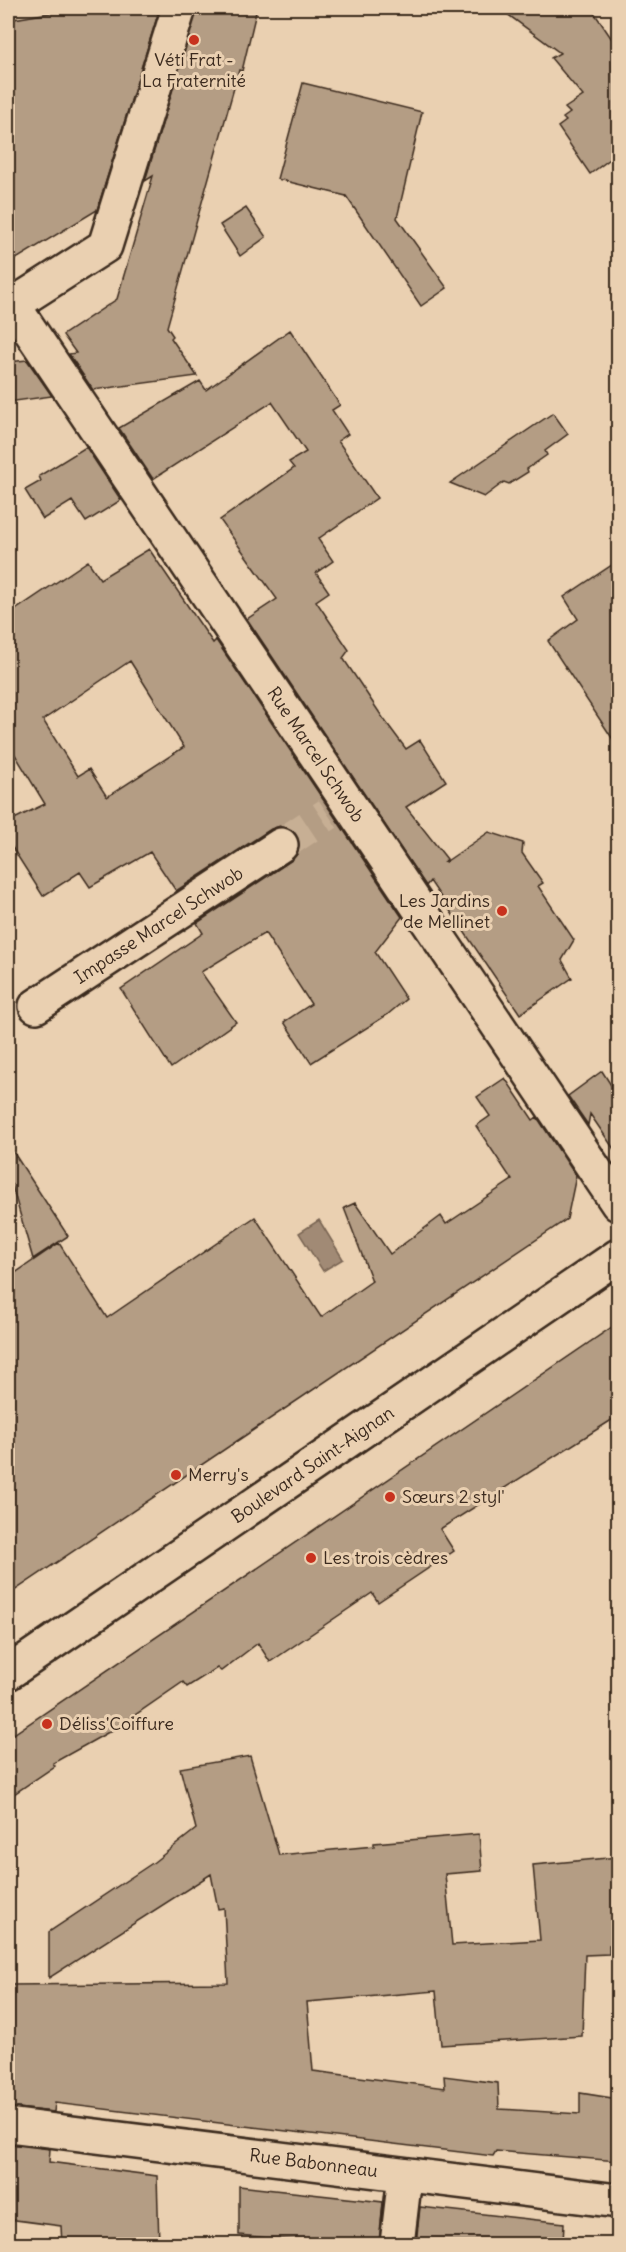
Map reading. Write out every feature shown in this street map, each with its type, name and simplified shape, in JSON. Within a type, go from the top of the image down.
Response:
[{"type":"street","points":[[10,307],[105,246],[179,8]]},
{"type":"street","name":"Rue Marcel Schwob","points":[[10,307],[338,808],[618,1204]]},
{"type":"street","name":"Impasse Marcel Schwob","points":[[36,1006],[281,845]]},
{"type":"street","name":"Boulevard Saint-Aignan","points":[[8,1673],[618,1256]]},
{"type":"street","name":"Rue Babonneau","points":[[8,2126],[618,2201]]},
{"type":"street","points":[[397,2244],[405,2176]]},
{"type":"shaded area","points":[[319,1220],[343,1259],[323,1271],[299,1233]]},
{"type":"building","points":[[79,8],[160,8],[97,210],[8,264],[8,20]]},
{"type":"building","points":[[197,8],[257,8],[242,71],[239,70],[167,327],[173,336],[171,338],[197,376],[93,390],[69,354],[76,353],[63,335],[117,299],[153,176],[145,181]]},
{"type":"building","points":[[499,8],[591,8],[618,48],[618,153],[590,174],[558,127],[566,121],[563,118],[570,113],[565,108],[583,96],[551,58],[560,53]]},
{"type":"building","points":[[303,83],[422,112],[397,218],[447,288],[421,306],[346,196],[277,179]]},
{"type":"building","points":[[246,208],[266,237],[240,256],[220,225]]},
{"type":"building","points":[[290,330],[340,405],[332,410],[348,434],[338,441],[377,498],[318,539],[333,561],[316,573],[329,592],[316,601],[349,650],[343,658],[383,718],[406,749],[420,740],[446,781],[406,807],[447,859],[444,863],[489,832],[523,843],[522,853],[543,883],[538,886],[574,940],[562,960],[572,978],[520,1014],[430,881],[426,886],[247,619],[277,599],[220,520],[294,468],[289,462],[306,452],[272,402],[153,479],[119,428],[200,381],[206,390]]},
{"type":"building","points":[[27,360],[52,396],[8,402],[8,362]]},
{"type":"building","points":[[553,413],[568,434],[545,451],[547,455],[527,469],[528,472],[509,484],[504,482],[484,497],[450,483]]},
{"type":"building","points":[[86,447],[121,500],[86,522],[72,501],[43,519],[25,490],[41,481],[39,476]]},
{"type":"building","points":[[149,549],[213,643],[216,640],[402,917],[375,952],[406,999],[387,1015],[311,1063],[284,1022],[311,1004],[265,933],[201,972],[236,1022],[171,1068],[121,989],[203,933],[197,923],[292,860],[298,853],[300,843],[297,835],[290,829],[280,826],[271,829],[176,891],[150,852],[90,887],[80,872],[43,896],[8,841],[8,822],[45,804],[8,743],[8,615],[88,561],[100,579]],"holes":[[[130,661],[184,747],[107,797],[89,769],[78,776],[43,720]]]},
{"type":"building","points":[[618,561],[618,747],[548,641],[578,619],[564,597]]},
{"type":"building","points":[[602,1071],[618,1096],[618,1155],[590,1114],[588,1125],[568,1096]]},
{"type":"building","points":[[505,1078],[533,1120],[537,1117],[576,1176],[567,1219],[8,1595],[8,1278],[59,1243],[107,1318],[255,1217],[321,1317],[372,1281],[344,1208],[355,1203],[390,1254],[441,1216],[446,1224],[512,1180],[476,1126],[490,1116],[477,1097]]},
{"type":"building","points":[[8,1144],[68,1236],[33,1259],[8,1172]]},
{"type":"building","points":[[618,1323],[618,1416],[440,1529],[454,1551],[378,1602],[372,1593],[270,1662],[258,1643],[221,1671],[217,1668],[187,1687],[183,1682],[116,1728],[53,1763],[55,1766],[8,1798],[8,1738]]},
{"type":"building","points":[[250,1756],[279,1855],[374,1846],[374,1843],[479,1834],[482,1871],[445,1874],[452,1945],[540,1940],[533,1865],[618,1857],[618,1944],[609,1945],[609,1954],[585,1955],[582,2036],[441,2045],[436,1991],[307,2002],[313,2071],[445,2088],[444,2076],[498,2083],[499,2109],[580,2114],[580,2093],[618,2099],[618,2161],[496,2151],[493,2156],[55,2103],[54,2112],[8,2107],[8,1985],[228,1983],[224,1908],[218,1909],[211,1874],[49,1978],[49,1932],[154,1862],[196,1829],[180,1768]]},
{"type":"building","points":[[8,2144],[50,2149],[49,2162],[157,2176],[159,2244],[62,2244],[61,2226],[8,2219]]},
{"type":"building","points":[[239,2186],[383,2202],[379,2244],[324,2244],[239,2235]]},
{"type":"building","points":[[420,2207],[564,2223],[563,2244],[416,2244]]},
{"type":"tunnel","points":[[281,845],[328,814]]},
{"type":"place","name":"Véti Frat - La Fraternité","points":[[194,40]]},
{"type":"place","name":"Les Jardins de Mellinet","points":[[502,911]]},
{"type":"place","name":"Merry's","points":[[176,1475]]},
{"type":"place","name":"Sœurs 2 styl'","points":[[390,1497]]},
{"type":"place","name":"Les trois cèdres","points":[[311,1558]]},
{"type":"place","name":"Déliss'Coiffure","points":[[47,1724]]}]
